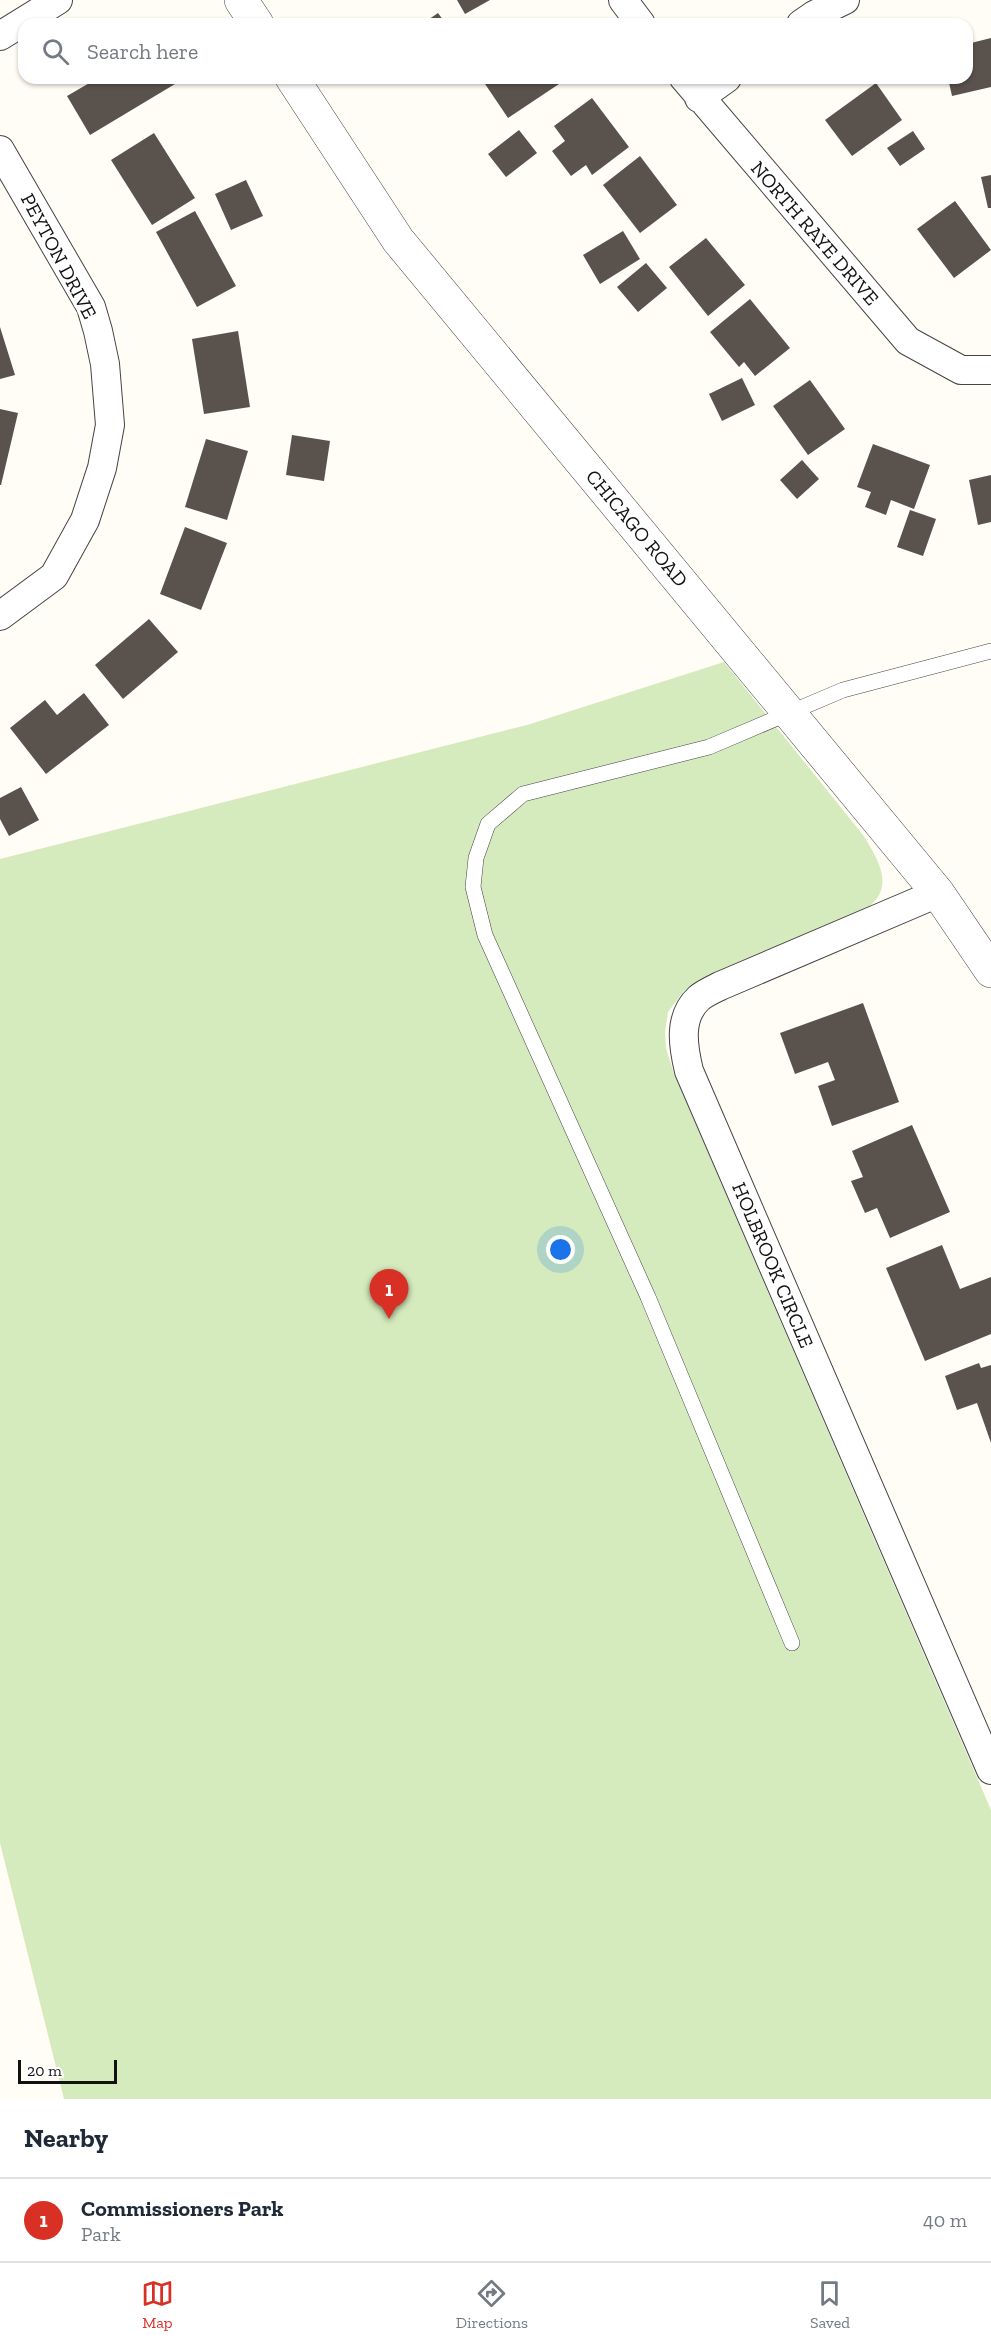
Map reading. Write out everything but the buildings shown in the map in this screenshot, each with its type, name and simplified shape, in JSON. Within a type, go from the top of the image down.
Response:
[{"type":"street","points":[[29,18],[58,0]]},
{"type":"street","points":[[241,0],[253,18]]},
{"type":"street","points":[[623,0],[637,18]]},
{"type":"street","points":[[810,18],[845,0]]},
{"type":"street","points":[[0,36],[18,25]]},
{"type":"street","name":"CHICAGO ROAD","points":[[296,84],[398,240],[938,893],[991,971]]},
{"type":"street","name":"NORTH RAYE DRIVE","points":[[691,88],[908,341],[961,370],[991,370]]},
{"type":"street","name":"PEYTON DRIVE","points":[[0,150],[91,307],[105,364],[110,425],[102,468],[85,520],[54,576],[0,616]]},
{"type":"street","name":"HOLBROOK CIRCLE","points":[[938,893],[720,986],[700,997],[689,1010],[684,1027],[683,1046],[689,1071],[991,1770]]},
{"type":"lane","points":[[792,1643],[648,1298],[484,935],[473,888],[476,858],[488,824],[523,794],[709,747],[843,690],[991,651]]},
{"type":"green space","points":[[724,662],[863,835],[879,863],[882,873],[881,891],[876,900],[867,908],[714,973],[684,991],[668,1012],[665,1032],[666,1048],[674,1074],[991,1810],[991,2099],[64,2099],[0,1843],[0,859],[527,725]]},
{"type":"place","name":"Commissioners Park","points":[[389,1319]]}]
